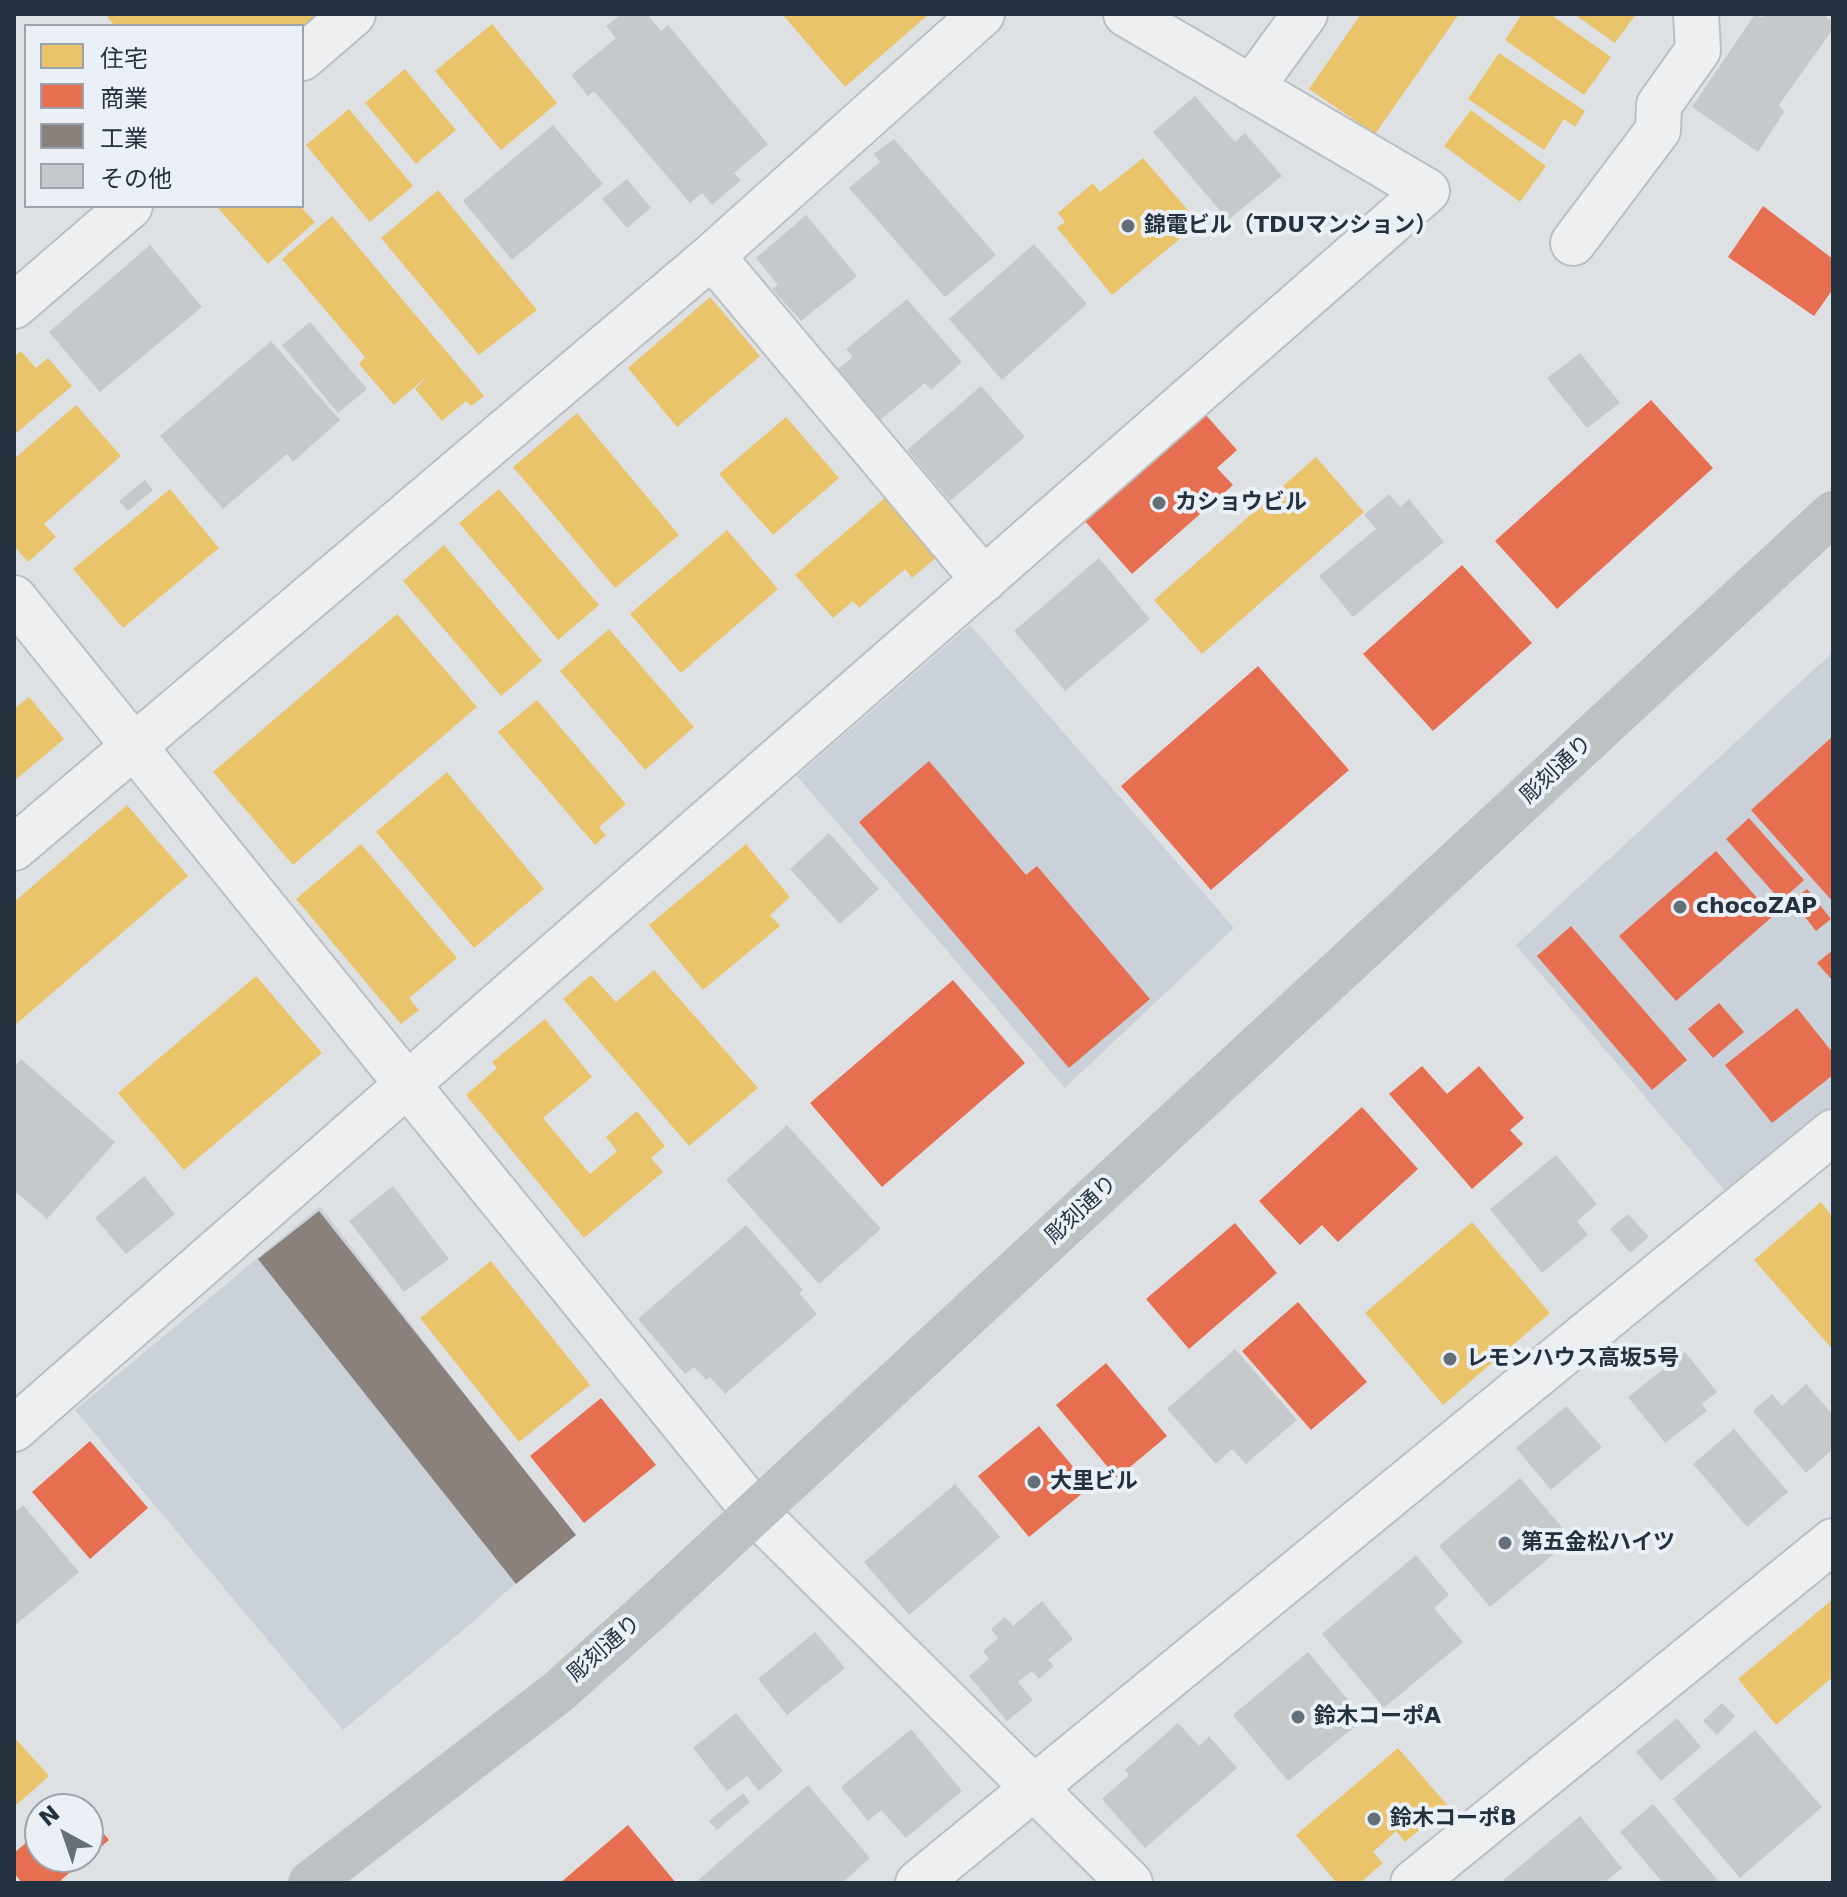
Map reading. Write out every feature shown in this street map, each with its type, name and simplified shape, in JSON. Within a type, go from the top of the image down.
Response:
[{"type":"street","points":[[304,56],[353,14]]},
{"type":"street","points":[[14,848],[712,256],[982,14]]},
{"type":"street","points":[[14,1429],[1427,191],[1126,14]]},
{"type":"street","points":[[1251,88],[1305,14]]},
{"type":"street","points":[[1573,243],[1658,130],[1659,105],[1698,50],[1696,14]]},
{"type":"street","points":[[14,306],[128,208]]},
{"type":"street","points":[[712,256],[984,580]]},
{"type":"street","name":"彫刻通り","points":[[310,1883],[558,1692],[652,1608],[1833,513]]},
{"type":"street","points":[[14,598],[755,1512],[1130,1883]]},
{"type":"street","points":[[918,1883],[1833,1132]]},
{"type":"street","points":[[1413,1883],[1833,1541]]},
{"type":"shaded area","points":[[970,625],[1234,928],[1065,1088],[797,776]]},
{"type":"shaded area","points":[[1833,652],[1833,1106],[1726,1192],[1516,945]]},
{"type":"shaded area","points":[[320,1206],[572,1533],[469,1625],[343,1730],[75,1410]]},
{"type":"building: 住宅","points":[[105,14],[318,14],[304,26],[113,24]]},
{"type":"building: 住宅","points":[[782,14],[929,14],[845,87]]},
{"type":"building: 住宅","points":[[1361,14],[1459,14],[1375,134],[1309,89]]},
{"type":"building: 住宅","points":[[1522,14],[1550,14],[1611,57],[1584,95],[1505,40]]},
{"type":"building: 住宅","points":[[1574,14],[1636,14],[1615,43]]},
{"type":"building: 住宅","points":[[492,24],[557,103],[501,150],[435,71]]},
{"type":"building: 住宅","points":[[1499,53],[1585,111],[1575,127],[1564,119],[1544,150],[1468,99]]},
{"type":"building: 住宅","points":[[405,69],[456,130],[416,164],[365,103]]},
{"type":"building: 住宅","points":[[349,109],[413,186],[370,222],[306,145]]},
{"type":"building: 住宅","points":[[1471,110],[1546,166],[1520,202],[1444,146]]},
{"type":"building: 住宅","name":"錦電ビル（TDUマンション）","points":[[1143,158],[1199,223],[1112,295],[1057,228],[1065,222],[1058,213],[1093,183],[1100,192]]},
{"type":"building: 住宅","points":[[438,190],[537,310],[479,355],[381,238]]},
{"type":"building: 住宅","points":[[218,208],[302,208],[315,222],[268,264]]},
{"type":"building: 住宅","points":[[332,216],[484,396],[471,406],[466,401],[442,421],[415,389],[428,375],[394,405],[359,364],[365,357],[282,259]]},
{"type":"building: 住宅","points":[[710,297],[760,356],[677,427],[628,368]]},
{"type":"building: 住宅","points":[[21,351],[36,368],[48,358],[72,386],[14,435],[14,357]]},
{"type":"building: 住宅","points":[[76,405],[121,456],[44,524],[56,537],[28,562],[14,546],[14,459]]},
{"type":"building: 住宅","points":[[577,413],[679,535],[615,588],[513,467]]},
{"type":"building: 住宅","points":[[786,417],[839,478],[773,535],[719,474]]},
{"type":"building: 住宅","points":[[1316,457],[1364,512],[1202,654],[1154,600]]},
{"type":"building: 住宅","points":[[170,489],[219,548],[123,628],[73,569]]},
{"type":"building: 住宅","points":[[499,489],[599,605],[558,640],[459,523]]},
{"type":"building: 住宅","points":[[886,497],[937,557],[912,578],[905,569],[859,608],[853,601],[833,618],[795,575]]},
{"type":"building: 住宅","points":[[727,530],[778,589],[681,673],[630,614]]},
{"type":"building: 住宅","points":[[444,545],[542,661],[501,696],[403,581]]},
{"type":"building: 住宅","points":[[397,614],[477,707],[293,865],[213,772]]},
{"type":"building: 住宅","points":[[609,629],[694,727],[645,770],[560,671]]},
{"type":"building: 住宅","points":[[29,697],[64,739],[14,781],[14,709]]},
{"type":"building: 住宅","points":[[537,700],[626,804],[599,827],[606,835],[595,845],[498,732]]},
{"type":"building: 住宅","points":[[447,772],[544,889],[474,948],[376,832]]},
{"type":"building: 住宅","points":[[127,805],[188,876],[14,1026],[14,902]]},
{"type":"building: 住宅","points":[[361,844],[457,958],[409,998],[419,1010],[401,1024],[296,899]]},
{"type":"building: 住宅","points":[[746,844],[790,897],[770,915],[780,926],[703,990],[649,925]]},
{"type":"building: 住宅","points":[[654,970],[758,1088],[689,1146],[563,999],[591,975],[616,1002]]},
{"type":"building: 住宅","points":[[256,976],[322,1053],[184,1170],[118,1093]]},
{"type":"building: 住宅","points":[[545,1019],[592,1077],[543,1118],[590,1174],[617,1151],[606,1137],[637,1111],[665,1146],[651,1158],[663,1172],[584,1238],[466,1095],[497,1068],[492,1062]]},
{"type":"building: 住宅","points":[[1821,1202],[1833,1217],[1833,1350],[1754,1260]]},
{"type":"building: 住宅","name":"レモンハウス高坂5号","points":[[1472,1222],[1550,1313],[1443,1405],[1365,1313]]},
{"type":"building: 住宅","points":[[491,1261],[590,1385],[519,1442],[420,1318]]},
{"type":"building: 住宅","points":[[1833,1599],[1833,1677],[1776,1725],[1738,1679]]},
{"type":"building: 住宅","points":[[14,1737],[49,1776],[30,1793],[24,1793],[24,1798],[14,1807]]},
{"type":"building: 住宅","name":"鈴木コーポB","points":[[1398,1748],[1448,1806],[1405,1842],[1396,1831],[1373,1852],[1383,1863],[1360,1883],[1337,1883],[1296,1835]]},
{"type":"building: 商業","points":[[1763,206],[1833,259],[1833,289],[1814,316],[1728,257]]},
{"type":"building: 商業","points":[[1651,400],[1713,468],[1557,609],[1495,541]]},
{"type":"building: 商業","name":"カショウビル","points":[[1205,414],[1237,450],[1217,468],[1233,485],[1132,574],[1084,520]]},
{"type":"building: 商業","points":[[1462,565],[1532,643],[1433,731],[1363,654]]},
{"type":"building: 商業","points":[[1258,666],[1349,770],[1211,890],[1121,786]]},
{"type":"building: 商業","points":[[1833,736],[1833,902],[1751,810]]},
{"type":"building: 商業","points":[[929,761],[1026,875],[1037,866],[1150,999],[1069,1068],[859,822]]},
{"type":"building: 商業","points":[[1749,818],[1804,880],[1781,901],[1726,839]]},
{"type":"building: 商業","points":[[1716,851],[1773,916],[1676,1001],[1619,936]]},
{"type":"building: 商業","points":[[1807,889],[1831,919],[1816,931],[1792,900]]},
{"type":"building: 商業","points":[[1571,926],[1687,1060],[1652,1090],[1537,956]]},
{"type":"building: 商業","points":[[1833,950],[1833,981],[1817,963]]},
{"type":"building: 商業","points":[[953,980],[1025,1063],[882,1187],[810,1103]]},
{"type":"building: 商業","points":[[1719,1003],[1744,1032],[1713,1058],[1688,1029]]},
{"type":"building: 商業","points":[[1797,1008],[1833,1053],[1833,1075],[1772,1123],[1725,1065]]},
{"type":"building: 商業","points":[[1422,1066],[1447,1094],[1479,1066],[1524,1118],[1510,1130],[1523,1144],[1472,1189],[1389,1094]]},
{"type":"building: 商業","points":[[1362,1107],[1418,1169],[1338,1242],[1322,1225],[1300,1245],[1259,1201]]},
{"type":"building: 商業","points":[[1235,1223],[1277,1273],[1189,1349],[1146,1299]]},
{"type":"building: 商業","points":[[1298,1302],[1367,1382],[1311,1430],[1242,1351]]},
{"type":"building: 商業","points":[[1106,1363],[1167,1436],[1117,1478],[1056,1405]]},
{"type":"building: 商業","points":[[601,1398],[656,1465],[584,1523],[530,1456]]},
{"type":"building: 商業","name":"大里ビル","points":[[1039,1426],[1090,1487],[1029,1537],[978,1476]]},
{"type":"building: 商業","points":[[90,1441],[148,1508],[90,1559],[32,1492]]},
{"type":"building: 商業","points":[[628,1825],[676,1883],[560,1883]]},
{"type":"building: 商業","points":[[24,1845],[24,1873],[69,1873],[61,1880],[64,1883],[22,1883],[14,1873],[14,1853]]},
{"type":"building: 工業","points":[[319,1211],[576,1535],[516,1584],[258,1259]]},
{"type":"building: その他","points":[[621,14],[647,14],[661,31],[668,25],[768,144],[734,173],[741,180],[712,205],[702,193],[690,203],[594,91],[588,96],[571,75],[616,38],[606,26]]},
{"type":"building: その他","points":[[1755,14],[1762,18],[1765,14],[1822,14],[1833,22],[1833,29],[1779,105],[1784,112],[1758,152],[1692,107]]},
{"type":"building: その他","points":[[1195,96],[1235,142],[1245,133],[1282,176],[1228,220],[1153,132]]},
{"type":"building: その他","points":[[553,125],[603,184],[512,260],[463,201]]},
{"type":"building: その他","points":[[894,139],[996,255],[945,297],[849,188],[880,162],[874,154]]},
{"type":"building: その他","points":[[627,179],[651,208],[627,228],[602,199]]},
{"type":"building: その他","points":[[806,215],[857,276],[801,321],[772,289],[778,285],[756,258]]},
{"type":"building: その他","points":[[1034,244],[1087,304],[1002,380],[949,319]]},
{"type":"building: その他","points":[[150,245],[202,307],[100,392],[49,332]]},
{"type":"building: その他","points":[[907,299],[962,362],[931,390],[925,383],[880,420],[838,369],[853,357],[846,349]]},
{"type":"building: その他","points":[[310,322],[367,389],[338,413],[282,345]]},
{"type":"building: その他","points":[[271,341],[340,420],[293,462],[287,454],[223,509],[160,436]]},
{"type":"building: その他","points":[[1580,353],[1620,403],[1587,428],[1547,378]]},
{"type":"building: その他","points":[[981,386],[1025,437],[950,501],[907,450]]},
{"type":"building: その他","points":[[145,480],[153,490],[128,511],[119,501]]},
{"type":"building: その他","points":[[1389,494],[1400,507],[1409,499],[1444,542],[1353,617],[1319,576],[1376,529],[1364,515]]},
{"type":"building: その他","points":[[1099,558],[1150,619],[1065,691],[1014,631]]},
{"type":"building: その他","points":[[829,833],[879,889],[840,924],[790,869]]},
{"type":"building: その他","points":[[21,1059],[115,1142],[47,1219],[14,1190],[14,1067]]},
{"type":"building: その他","points":[[787,1125],[881,1229],[819,1284],[726,1180]]},
{"type":"building: その他","points":[[1556,1155],[1597,1204],[1577,1221],[1588,1235],[1542,1273],[1490,1209]]},
{"type":"building: その他","points":[[144,1176],[175,1214],[126,1254],[95,1218]]},
{"type":"building: その他","points":[[393,1186],[449,1259],[404,1292],[349,1221]]},
{"type":"building: その他","points":[[1628,1214],[1649,1237],[1630,1253],[1610,1229]]},
{"type":"building: その他","points":[[746,1225],[803,1290],[799,1293],[817,1314],[725,1394],[710,1377],[706,1380],[694,1367],[685,1374],[638,1319]]},
{"type":"building: その他","points":[[1235,1349],[1297,1420],[1246,1464],[1232,1449],[1216,1464],[1167,1409]]},
{"type":"building: その他","points":[[1685,1352],[1717,1392],[1702,1404],[1707,1411],[1665,1443],[1628,1397]]},
{"type":"building: その他","points":[[1806,1384],[1833,1415],[1833,1449],[1806,1473],[1753,1411],[1772,1394],[1782,1406]]},
{"type":"building: その他","points":[[1566,1406],[1602,1447],[1551,1490],[1516,1448]]},
{"type":"building: その他","points":[[1734,1429],[1788,1492],[1747,1527],[1693,1464]]},
{"type":"building: その他","name":"第五金松ハイツ","points":[[1520,1478],[1572,1539],[1490,1607],[1439,1546]]},
{"type":"building: その他","points":[[955,1484],[1000,1537],[909,1615],[864,1562]]},
{"type":"building: その他","points":[[23,1505],[79,1572],[14,1626],[14,1513]]},
{"type":"building: その他","points":[[1416,1555],[1449,1595],[1434,1608],[1463,1642],[1384,1708],[1322,1634]]},
{"type":"building: その他","points":[[1042,1601],[1073,1639],[1048,1660],[1054,1666],[1039,1679],[1032,1671],[1018,1682],[1033,1700],[1007,1721],[969,1676],[989,1659],[983,1651],[998,1638],[991,1629],[1005,1617],[1013,1626]]},
{"type":"building: その他","points":[[815,1632],[845,1668],[787,1715],[758,1679]]},
{"type":"building: その他","name":"鈴木コーポA","points":[[1308,1652],[1364,1719],[1288,1781],[1233,1715]]},
{"type":"building: その他","points":[[1722,1703],[1735,1716],[1717,1735],[1703,1721]]},
{"type":"building: その他","points":[[736,1713],[783,1771],[759,1791],[747,1776],[727,1791],[693,1748]]},
{"type":"building: その他","points":[[1677,1718],[1701,1747],[1661,1781],[1636,1752]]},
{"type":"building: その他","points":[[1178,1723],[1199,1746],[1209,1736],[1237,1768],[1145,1848],[1102,1799],[1129,1775],[1125,1770]]},
{"type":"building: その他","points":[[911,1729],[962,1791],[906,1838],[881,1810],[868,1821],[841,1787]]},
{"type":"building: その他","points":[[1755,1730],[1822,1807],[1740,1878],[1673,1799]]},
{"type":"building: その他","points":[[808,1785],[870,1858],[842,1883],[697,1881]]},
{"type":"building: その他","points":[[743,1793],[750,1802],[717,1830],[709,1821]]},
{"type":"building: その他","points":[[1653,1804],[1720,1883],[1663,1883],[1620,1832]]},
{"type":"building: その他","points":[[1580,1816],[1622,1868],[1604,1883],[1500,1883]]},
{"type":"place","name":"錦電ビル（TDUマンション）","points":[[1128,226]]},
{"type":"place","name":"カショウビル","points":[[1159,503]]},
{"type":"place","name":"chocoZAP","points":[[1680,907]]},
{"type":"place","name":"レモンハウス高坂5号","points":[[1450,1359]]},
{"type":"place","name":"大里ビル","points":[[1034,1482]]},
{"type":"place","name":"第五金松ハイツ","points":[[1505,1543]]},
{"type":"place","name":"鈴木コーポA","points":[[1298,1717]]},
{"type":"place","name":"鈴木コーポB","points":[[1374,1819]]}]
